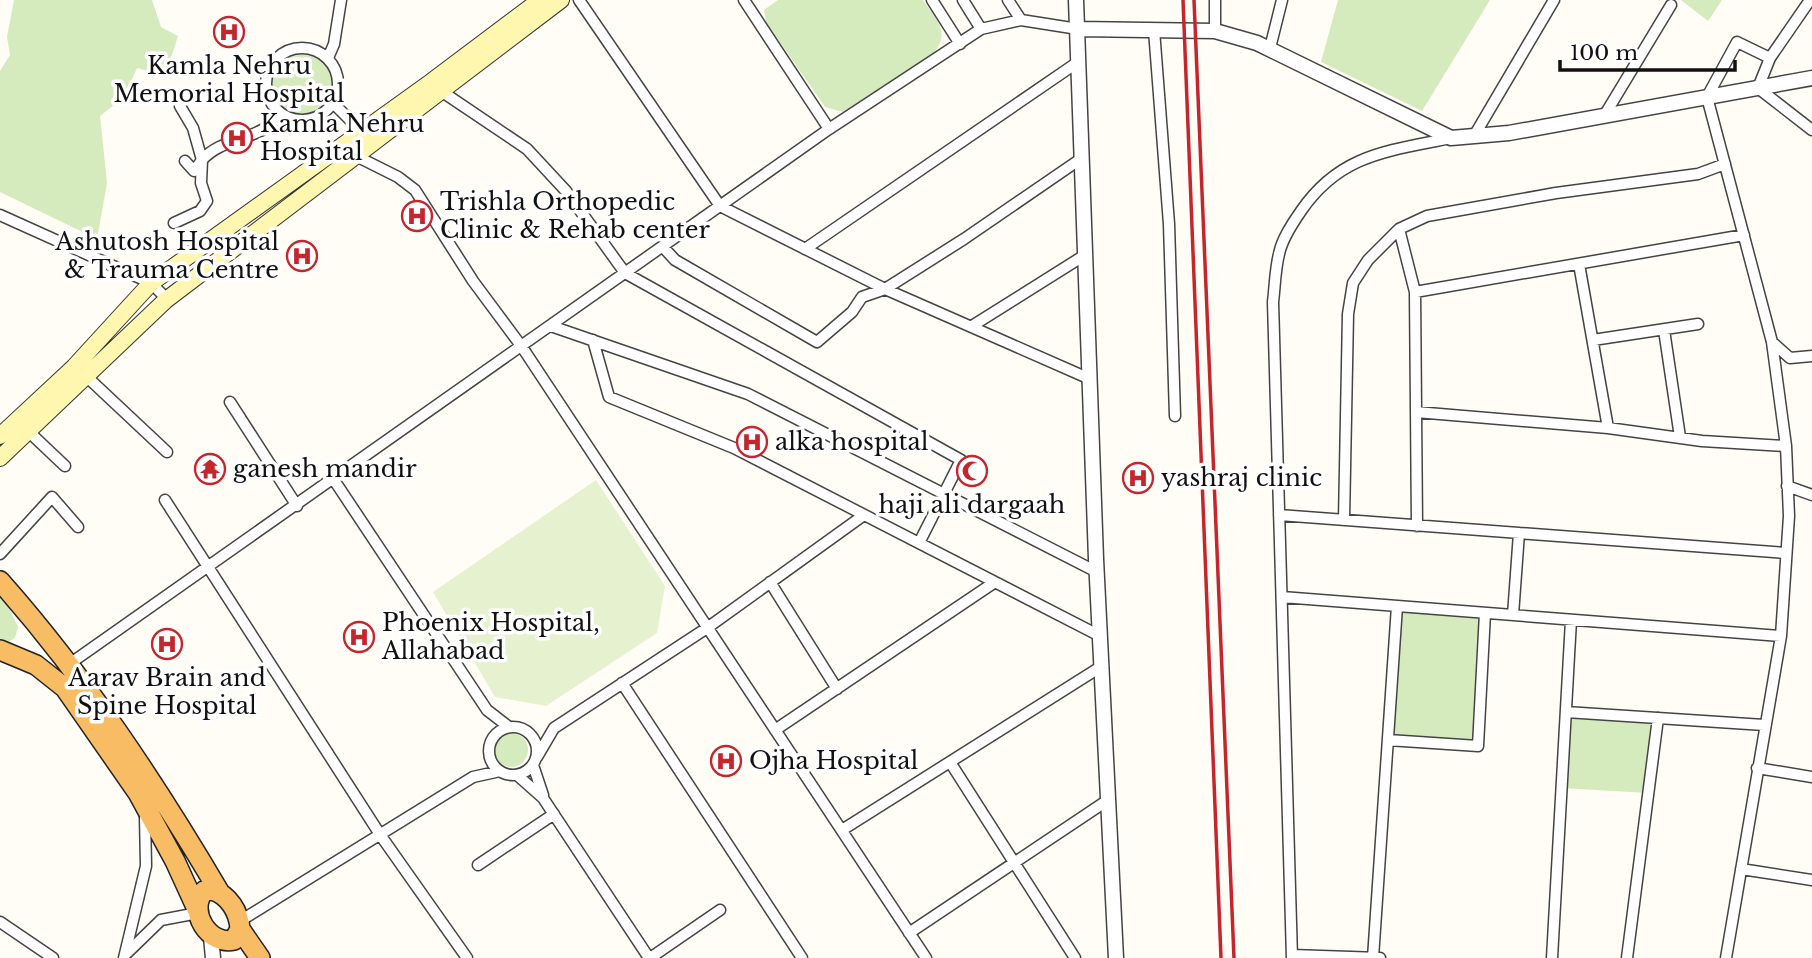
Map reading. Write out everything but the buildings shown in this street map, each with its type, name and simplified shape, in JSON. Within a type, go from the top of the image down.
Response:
[{"type":"highway","points":[[0,581],[68,665],[144,768],[220,893],[229,901],[231,937]]},
{"type":"highway","points":[[0,650],[36,665],[65,688],[138,793],[197,911],[260,958]]},
{"type":"highway","points":[[197,911],[199,897],[204,891],[220,893]]},
{"type":"main road","points":[[0,436],[74,367],[151,283],[540,0]]},
{"type":"main road","points":[[0,458],[167,299],[559,1]]},
{"type":"street","points":[[328,58],[334,44],[341,0]]},
{"type":"street","points":[[579,0],[720,206],[885,289],[1090,379]]},
{"type":"street","points":[[761,0],[747,4],[829,129]]},
{"type":"street","points":[[932,0],[960,44]]},
{"type":"street","points":[[963,0],[981,29]]},
{"type":"street","points":[[1008,0],[1021,20]]},
{"type":"street","points":[[1076,0],[1097,572],[1116,958]]},
{"type":"street","points":[[1215,0],[1215,31]]},
{"type":"street","points":[[1270,48],[1282,0]]},
{"type":"street","points":[[1474,136],[1554,0]]},
{"type":"street","points":[[1758,88],[1770,58],[1810,0]]},
{"type":"street","points":[[1604,116],[1671,5]]},
{"type":"street","points":[[68,665],[829,129],[981,29],[1021,20],[1078,29],[1215,31],[1270,48],[1451,138]]},
{"type":"street","points":[[1154,30],[1170,224],[1175,416]]},
{"type":"street","points":[[1726,958],[1780,636],[1786,554],[1787,486],[1786,446],[1772,342],[1707,97],[1737,42],[1770,58]]},
{"type":"street","points":[[298,48],[310,48],[328,58],[338,81],[333,103],[313,118],[302,120],[282,114],[271,102],[266,91],[266,79],[277,57],[298,48]]},
{"type":"street","points":[[805,249],[1078,62]]},
{"type":"street","points":[[1380,958],[1292,957],[1273,302],[1279,251],[1291,226],[1310,198],[1346,166],[1381,152],[1451,138],[1510,133],[1812,78]]},
{"type":"street","points":[[1758,88],[1812,130]]},
{"type":"street","points":[[441,91],[527,149],[566,191],[625,273],[961,460],[942,493],[919,544]]},
{"type":"street","points":[[333,103],[362,132]]},
{"type":"street","points":[[174,223],[200,211],[207,201],[201,183],[202,160],[193,128],[180,106]]},
{"type":"street","points":[[185,161],[194,171],[212,149],[241,141],[272,127],[282,114]]},
{"type":"street","points":[[356,156],[398,177],[415,190],[473,281],[522,347],[926,958]]},
{"type":"street","points":[[663,247],[675,260],[817,342],[852,312],[862,297],[885,289],[964,239],[1082,158]]},
{"type":"street","points":[[1344,520],[1348,314],[1353,283],[1368,260],[1399,229],[1427,216],[1556,193],[1698,174],[1725,163]]},
{"type":"street","points":[[0,215],[151,283],[167,299]]},
{"type":"street","points":[[1399,229],[1415,292],[1417,526]]},
{"type":"street","points":[[1415,292],[1744,235]]},
{"type":"street","points":[[972,326],[1085,255]]},
{"type":"street","points":[[1579,264],[1608,428]]},
{"type":"street","points":[[1593,340],[1698,324]]},
{"type":"street","points":[[551,326],[748,394],[1097,572]]},
{"type":"street","points":[[1664,330],[1680,437]]},
{"type":"street","points":[[593,340],[608,397],[734,448],[1100,636]]},
{"type":"street","points":[[1772,342],[1790,358],[1812,356]]},
{"type":"street","points":[[86,376],[167,452]]},
{"type":"street","points":[[230,402],[297,506]]},
{"type":"street","points":[[1416,412],[1608,428],[1702,441],[1786,446]]},
{"type":"street","points":[[29,431],[65,466]]},
{"type":"street","points":[[334,480],[487,710],[494,736],[489,753],[473,777]]},
{"type":"street","points":[[1787,486],[1812,495]]},
{"type":"street","points":[[0,554],[52,496],[78,527]]},
{"type":"street","points":[[165,500],[210,565],[381,836],[467,958]]},
{"type":"street","points":[[487,710],[509,727],[526,730],[554,727],[707,628],[864,515]]},
{"type":"street","points":[[1279,515],[1786,554]]},
{"type":"street","points":[[1513,615],[1519,533]]},
{"type":"street","points":[[770,582],[837,689]]},
{"type":"street","points":[[775,730],[995,582]]},
{"type":"street","points":[[1282,597],[1780,636]]},
{"type":"street","points":[[1373,958],[1397,606]]},
{"type":"street","points":[[1388,740],[1478,746],[1485,613]]},
{"type":"street","points":[[1552,958],[1571,620]]},
{"type":"street","points":[[842,830],[1102,666]]},
{"type":"street","points":[[622,684],[802,958]]},
{"type":"street","points":[[1566,712],[1765,725]]},
{"type":"street","points":[[1627,958],[1658,718]]},
{"type":"street","points":[[494,736],[509,727]]},
{"type":"street","points":[[517,775],[535,761],[554,727]]},
{"type":"street","points":[[526,730],[536,742],[535,761],[543,798]]},
{"type":"street","points":[[489,753],[500,771]]},
{"type":"street","points":[[950,762],[1075,958]]},
{"type":"street","points":[[1757,768],[1812,777]]},
{"type":"street","points":[[214,958],[231,937],[381,836],[473,777],[500,771],[517,775],[543,798],[649,958],[720,910]]},
{"type":"street","points":[[124,957],[146,866],[147,826],[138,793]]},
{"type":"street","points":[[909,933],[1108,800]]},
{"type":"street","points":[[478,865],[554,814]]},
{"type":"street","points":[[1741,869],[1812,880]]},
{"type":"street","points":[[124,957],[161,920],[197,911]]},
{"type":"street","points":[[0,922],[53,958]]},
{"type":"green space","points":[[14,0],[152,0],[161,27],[178,36],[165,76],[137,68],[124,97],[100,116],[107,183],[97,239],[0,192],[0,71],[10,55],[7,37]]},
{"type":"green space","points":[[778,0],[923,0],[940,26],[941,39],[934,53],[843,112],[825,107],[766,22],[764,10]]},
{"type":"green space","points":[[1338,0],[1490,0],[1422,111],[1321,62]]},
{"type":"green space","points":[[1681,0],[1722,0],[1708,21]]},
{"type":"green space","points":[[302,48],[322,54],[332,64],[338,84],[332,104],[322,114],[302,120],[282,114],[272,104],[266,84],[272,64],[282,54]]},
{"type":"green space","points":[[596,480],[665,586],[657,633],[546,706],[495,697],[433,592]]},
{"type":"green space","points":[[0,588],[18,627],[15,638],[6,643],[0,642]]},
{"type":"green space","points":[[1397,606],[1485,613],[1478,746],[1388,740]]},
{"type":"green space","points":[[1566,712],[1658,718],[1648,793],[1562,788]]},
{"type":"green space","points":[[511,733],[523,738],[528,750],[523,762],[511,767],[499,762],[494,750],[499,738]]},
{"type":"railway","points":[[1183,0],[1221,958]]},
{"type":"railway","points":[[1194,0],[1234,958]]},
{"type":"place","name":"Kamla Nehru Memorial Hospital","points":[[229,32]]},
{"type":"place","name":"Kamla Nehru Hospital","points":[[237,138]]},
{"type":"place","name":"Trishla Orthopedic Clinic & Rehab center","points":[[417,216]]},
{"type":"place","name":"Ashutosh Hospital & Trauma Centre","points":[[302,256]]},
{"type":"place","name":"alka hospital","points":[[752,442]]},
{"type":"place","name":"ganesh mandir","points":[[210,469]]},
{"type":"place","name":"haji ali dargaah","points":[[972,471]]},
{"type":"place","name":"yashraj clinic","points":[[1138,478]]},
{"type":"place","name":"Phoenix Hospital, Allahabad","points":[[359,637]]},
{"type":"place","name":"Aarav Brain and Spine Hospital","points":[[167,644]]},
{"type":"place","name":"Ojha Hospital","points":[[726,761]]}]
